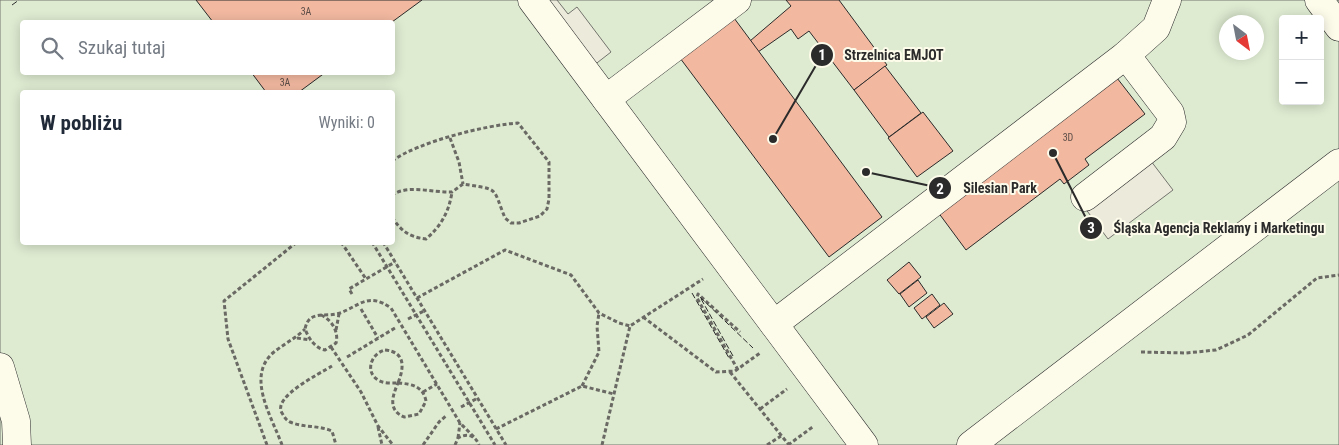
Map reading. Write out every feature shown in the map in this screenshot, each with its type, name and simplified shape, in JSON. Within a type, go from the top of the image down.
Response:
[{"type":"street","points":[[532,0],[864,445]]},
{"type":"street","points":[[606,99],[737,0]]},
{"type":"street","points":[[774,324],[1126,55],[1156,28],[1167,0]]},
{"type":"street","points":[[1319,0],[1339,26]]},
{"type":"street","points":[[1086,197],[1163,137],[1172,122],[1170,113],[1126,55]]},
{"type":"street","points":[[971,445],[1339,163]]},
{"type":"street","points":[[0,367],[16,421],[17,445]]},
{"type":"path","points":[[395,159],[423,145],[495,124],[518,122],[549,162],[550,199],[547,209],[540,216],[518,223],[511,223],[505,218],[494,192],[487,188],[463,184],[452,192],[412,189],[400,190],[395,193]]},
{"type":"path","points":[[450,138],[459,162],[463,184]]},
{"type":"path","points":[[395,221],[399,227],[411,237],[426,239],[438,228],[450,204],[452,192]]},
{"type":"path","points":[[267,445],[228,339],[224,301],[292,245]]},
{"type":"path","points":[[343,245],[366,278]]},
{"type":"path","points":[[374,245],[494,445]]},
{"type":"path","points":[[385,245],[506,445]]},
{"type":"path","points":[[417,298],[504,250],[571,276],[598,312],[619,323],[630,326]]},
{"type":"path","points":[[352,294],[349,289],[395,262]]},
{"type":"path","points":[[1108,339],[1122,347],[1145,353],[1186,353],[1216,350],[1248,335],[1317,278],[1339,275]]},
{"type":"path","points":[[604,444],[630,326],[708,277]]},
{"type":"path","points":[[693,286],[698,294],[742,334]]},
{"type":"path","points":[[698,294],[697,298],[738,370]]},
{"type":"path","points":[[282,445],[260,382],[267,359],[296,338],[305,329],[309,318],[339,314],[357,303],[367,300],[379,301],[389,307],[460,423],[479,445]]},
{"type":"path","points":[[361,309],[378,338]]},
{"type":"path","points":[[408,319],[424,311]]},
{"type":"path","points":[[496,429],[582,386],[600,352],[597,326],[598,312]]},
{"type":"path","points":[[305,329],[311,340],[320,349],[331,347],[337,338],[336,331],[339,314]]},
{"type":"path","points":[[321,315],[326,317],[336,331]]},
{"type":"path","points":[[643,317],[711,369],[721,373],[738,370],[759,354]]},
{"type":"path","points":[[347,357],[395,328]]},
{"type":"path","points":[[296,338],[311,340]]},
{"type":"path","points":[[331,347],[361,392],[378,426],[392,445]]},
{"type":"path","points":[[398,383],[393,395],[392,406],[395,411],[404,417],[415,417],[422,411],[426,402],[423,392],[416,386],[398,383],[380,381],[372,374],[371,364],[380,351],[391,350],[400,356],[404,366],[398,383]]},
{"type":"path","points":[[332,366],[289,394],[281,401],[280,410],[287,421],[300,426],[321,426],[332,431],[336,445]]},
{"type":"path","points":[[730,372],[789,445],[815,425]]},
{"type":"path","points":[[423,392],[437,384]]},
{"type":"path","points":[[582,386],[614,394]]},
{"type":"path","points":[[760,409],[788,388]]},
{"type":"path","points":[[461,407],[478,398]]},
{"type":"path","points":[[423,445],[438,422],[447,415]]},
{"type":"path","points":[[455,445],[460,423]]},
{"type":"path","points":[[378,426],[382,445]]},
{"type":"path","points":[[767,445],[781,435]]},
{"type":"path","points":[[458,438],[464,436],[474,437]]},
{"type":"green space","points":[[0,0],[1339,0],[1339,445],[0,445]]},
{"type":"shaded area","points":[[543,0],[557,0],[568,14],[577,7],[611,52],[593,66]]},
{"type":"shaded area","points":[[1138,144],[1173,190],[1108,239],[1073,192]]},
{"type":"building","points":[[196,0],[422,0],[395,20],[211,20]]},
{"type":"building","points":[[786,0],[839,0],[887,65],[854,90],[809,31],[798,39],[791,29],[758,52],[750,41],[791,6]]},
{"type":"building","points":[[734,18],[882,217],[829,257],[680,58]]},
{"type":"building","points":[[885,66],[921,113],[889,137],[854,90]]},
{"type":"building","points":[[1110,69],[1145,114],[1085,159],[1089,165],[1064,184],[1060,179],[966,250],[932,204]]},
{"type":"building","points":[[253,75],[322,75],[302,90],[264,90]]},
{"type":"building","points":[[923,112],[953,151],[917,177],[888,138]]},
{"type":"building","points":[[909,262],[921,277],[899,294],[887,280]]},
{"type":"building","points":[[918,280],[927,293],[909,307],[900,294]]},
{"type":"building","points":[[932,294],[940,305],[922,319],[914,308]]},
{"type":"building","points":[[944,303],[953,314],[934,328],[926,317]]},
{"type":"fence","points":[[12,5],[19,0]]},
{"type":"fence","points":[[692,293],[729,358]]},
{"type":"fence","points":[[733,356],[700,297],[753,348]]},
{"type":"place","name":"Strzelnica EMJOT","points":[[773,139]]},
{"type":"place","name":"Śląska Agencja Reklamy i Marketingu","points":[[1053,153]]},
{"type":"place","name":"Silesian Park","points":[[866,172]]}]
